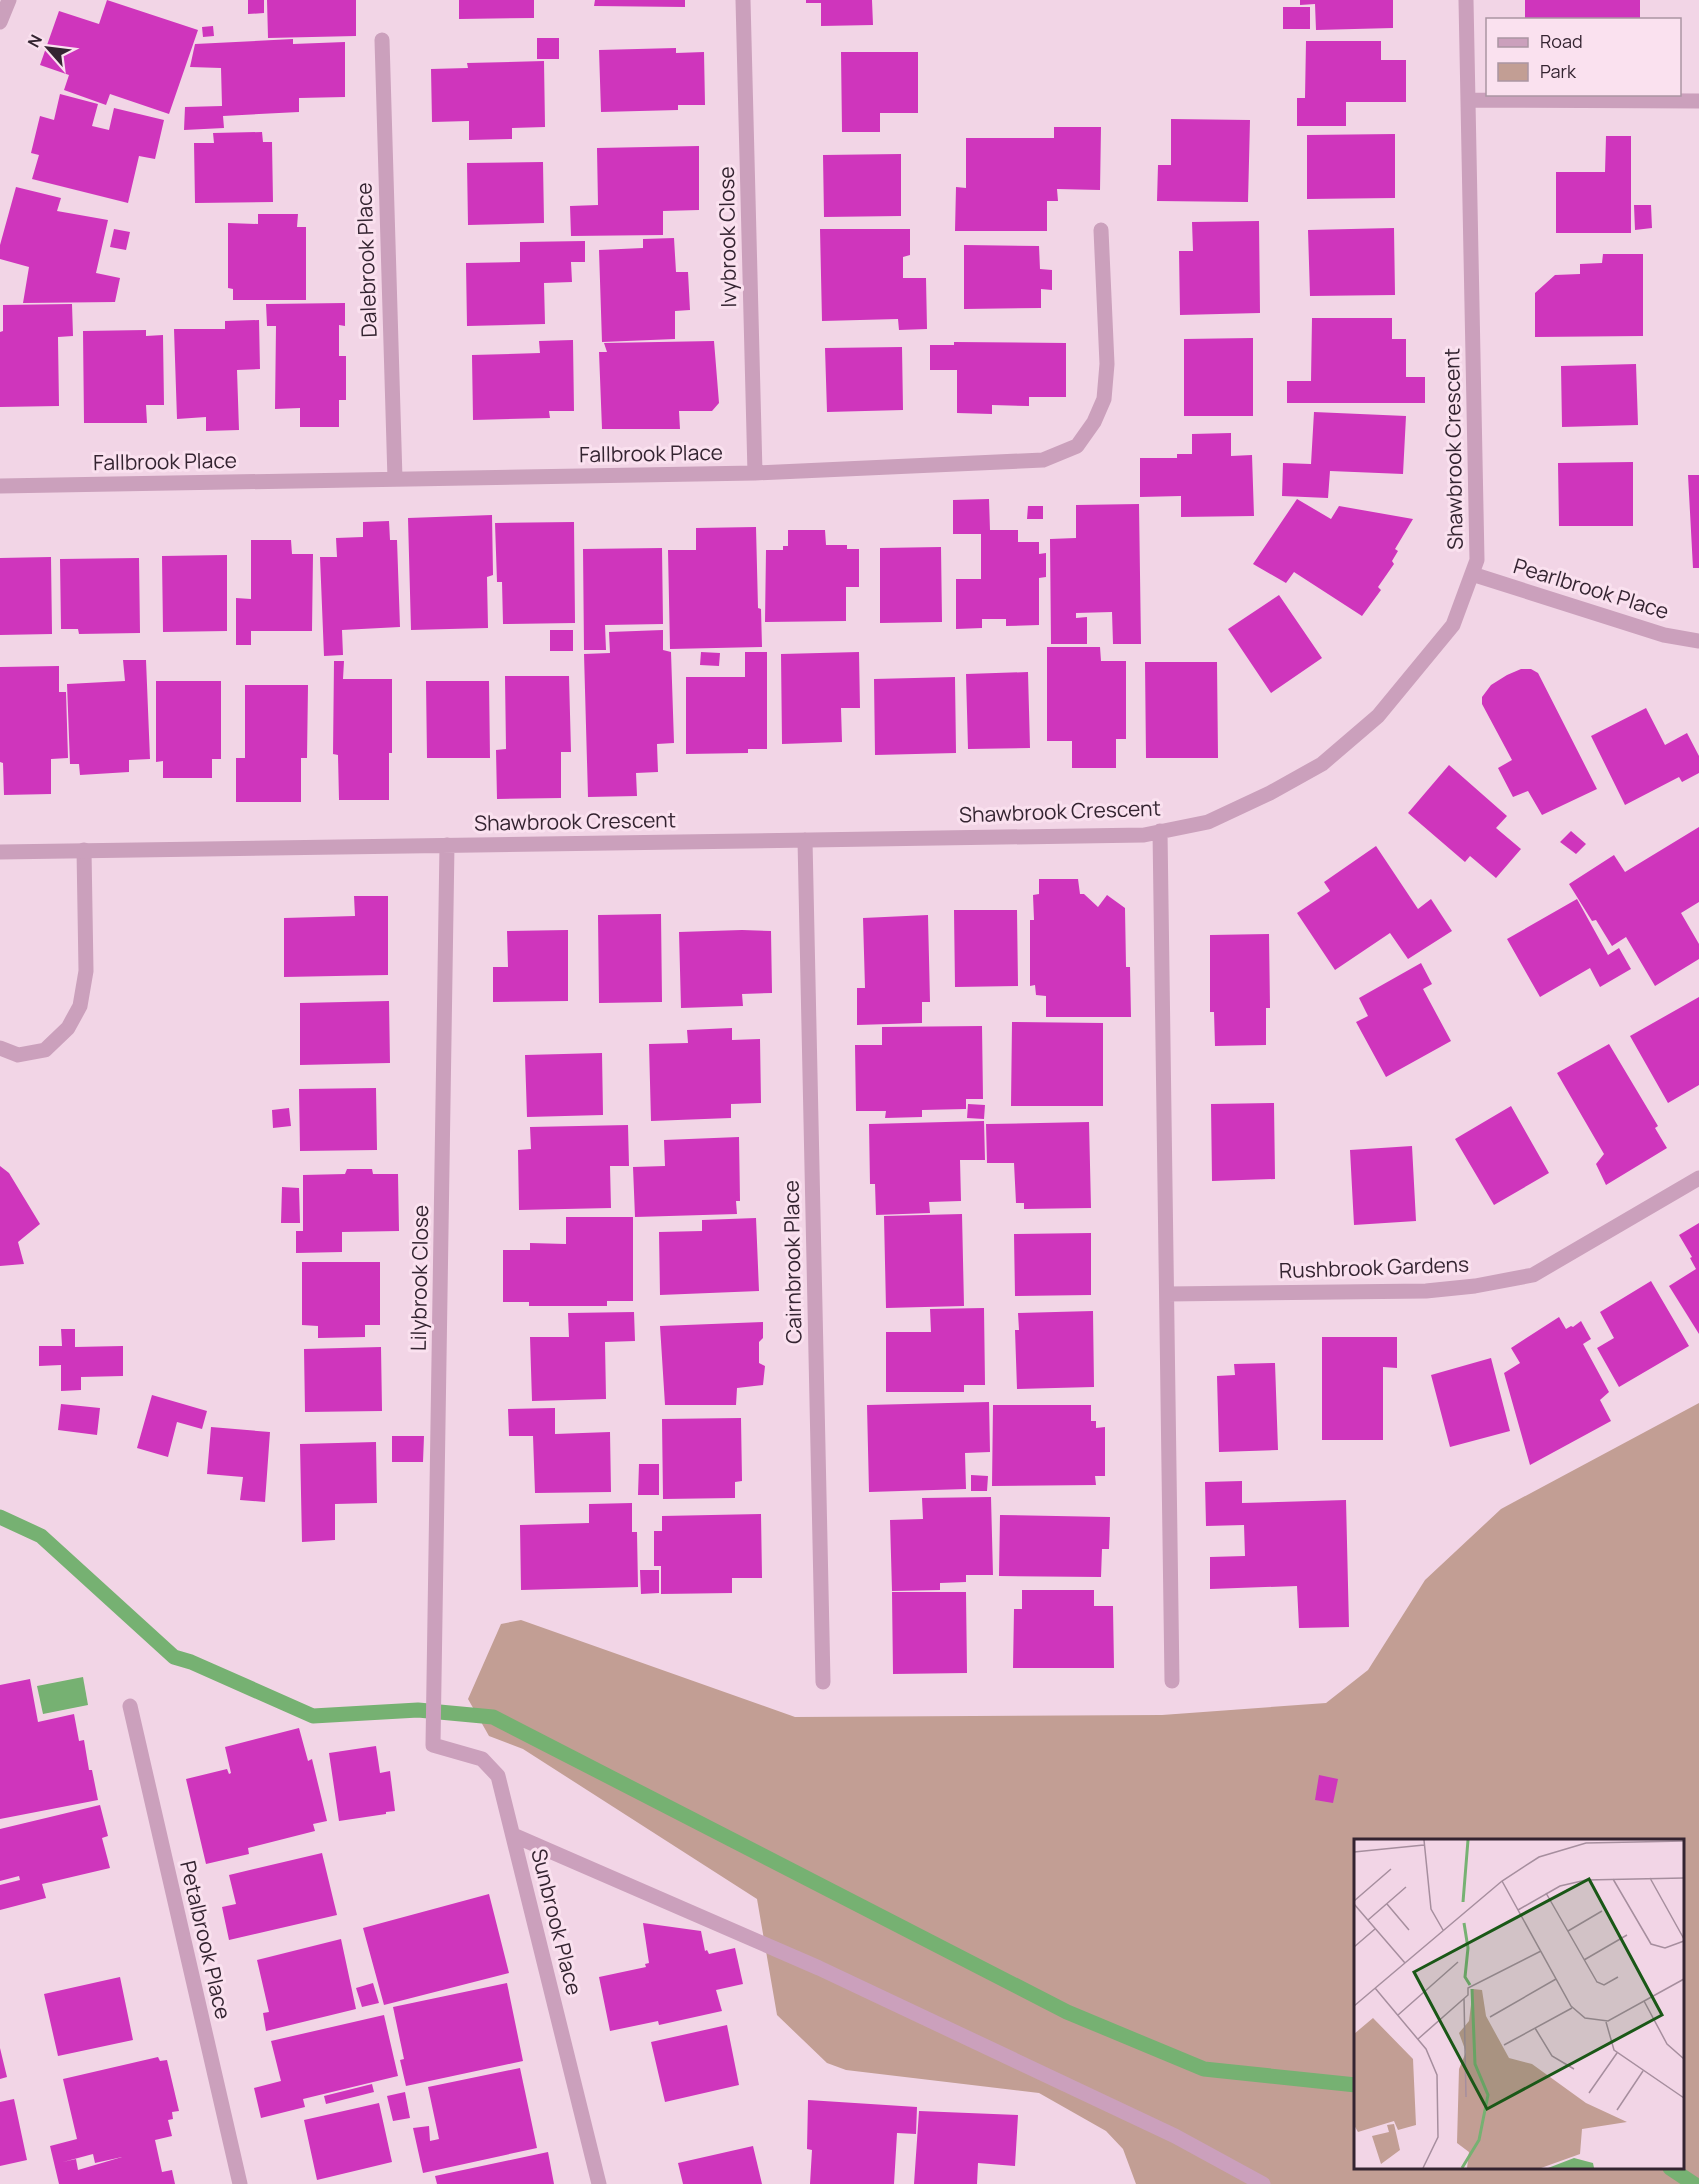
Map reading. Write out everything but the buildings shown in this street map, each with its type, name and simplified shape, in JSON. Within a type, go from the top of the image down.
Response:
[{"type":"street","points":[[0,22],[9,0]]},
{"type":"street","name":"Ivybrook Close","points":[[743,0],[755,473]]},
{"type":"street","name":"Shawbrook Crescent","points":[[0,852],[1132,835],[1208,822],[1270,793],[1322,764],[1378,716],[1453,625],[1477,560],[1466,0]]},
{"type":"street","name":"Dalebrook Place","points":[[382,40],[395,479]]},
{"type":"street","points":[[1468,100],[1699,101]]},
{"type":"street","name":"Fallbrook Place","points":[[0,486],[755,473],[1043,460],[1077,446],[1094,422],[1104,399],[1107,364],[1101,230]]},
{"type":"street","name":"Pearlbrook Place","points":[[1472,574],[1664,635],[1699,641]]},
{"type":"street","points":[[1160,831],[1172,1681]]},
{"type":"street","name":"Cairnbrook Place","points":[[805,840],[823,1682]]},
{"type":"street","name":"Lilybrook Close","points":[[434,1712],[447,845]]},
{"type":"street","points":[[0,1048],[18,1055],[45,1050],[68,1028],[80,1006],[86,971],[84,850]]},
{"type":"street","name":"Rushbrook Gardens","points":[[1167,1294],[1426,1291],[1475,1286],[1533,1275],[1699,1178]]},
{"type":"street","name":"Petalbrook Place","points":[[130,1706],[240,2184]]},
{"type":"street","name":"Sunbrook Place","points":[[434,1712],[433,1745],[482,1759],[498,1776],[599,2184]]},
{"type":"street","points":[[513,1836],[819,1968],[1175,2136],[1263,2184]]},
{"type":"green space","points":[[1699,1403],[1699,2184],[1136,2184],[1123,2149],[1106,2131],[1039,2093],[846,2070],[827,2063],[777,2015],[757,1899],[523,1749],[489,1736],[468,1699],[501,1624],[521,1620],[795,1717],[1162,1715],[1326,1703],[1368,1670],[1425,1580],[1501,1509]]},
{"type":"shaded area","points":[[83,1677],[88,1705],[43,1714],[37,1686]]},
{"type":"waterway","points":[[0,1517],[41,1536],[174,1657],[191,1662],[313,1716],[418,1710],[493,1717],[1067,2012],[1204,2069],[1354,2085]]},
{"type":"waterway","points":[[1672,2169],[1694,2184]]}]
